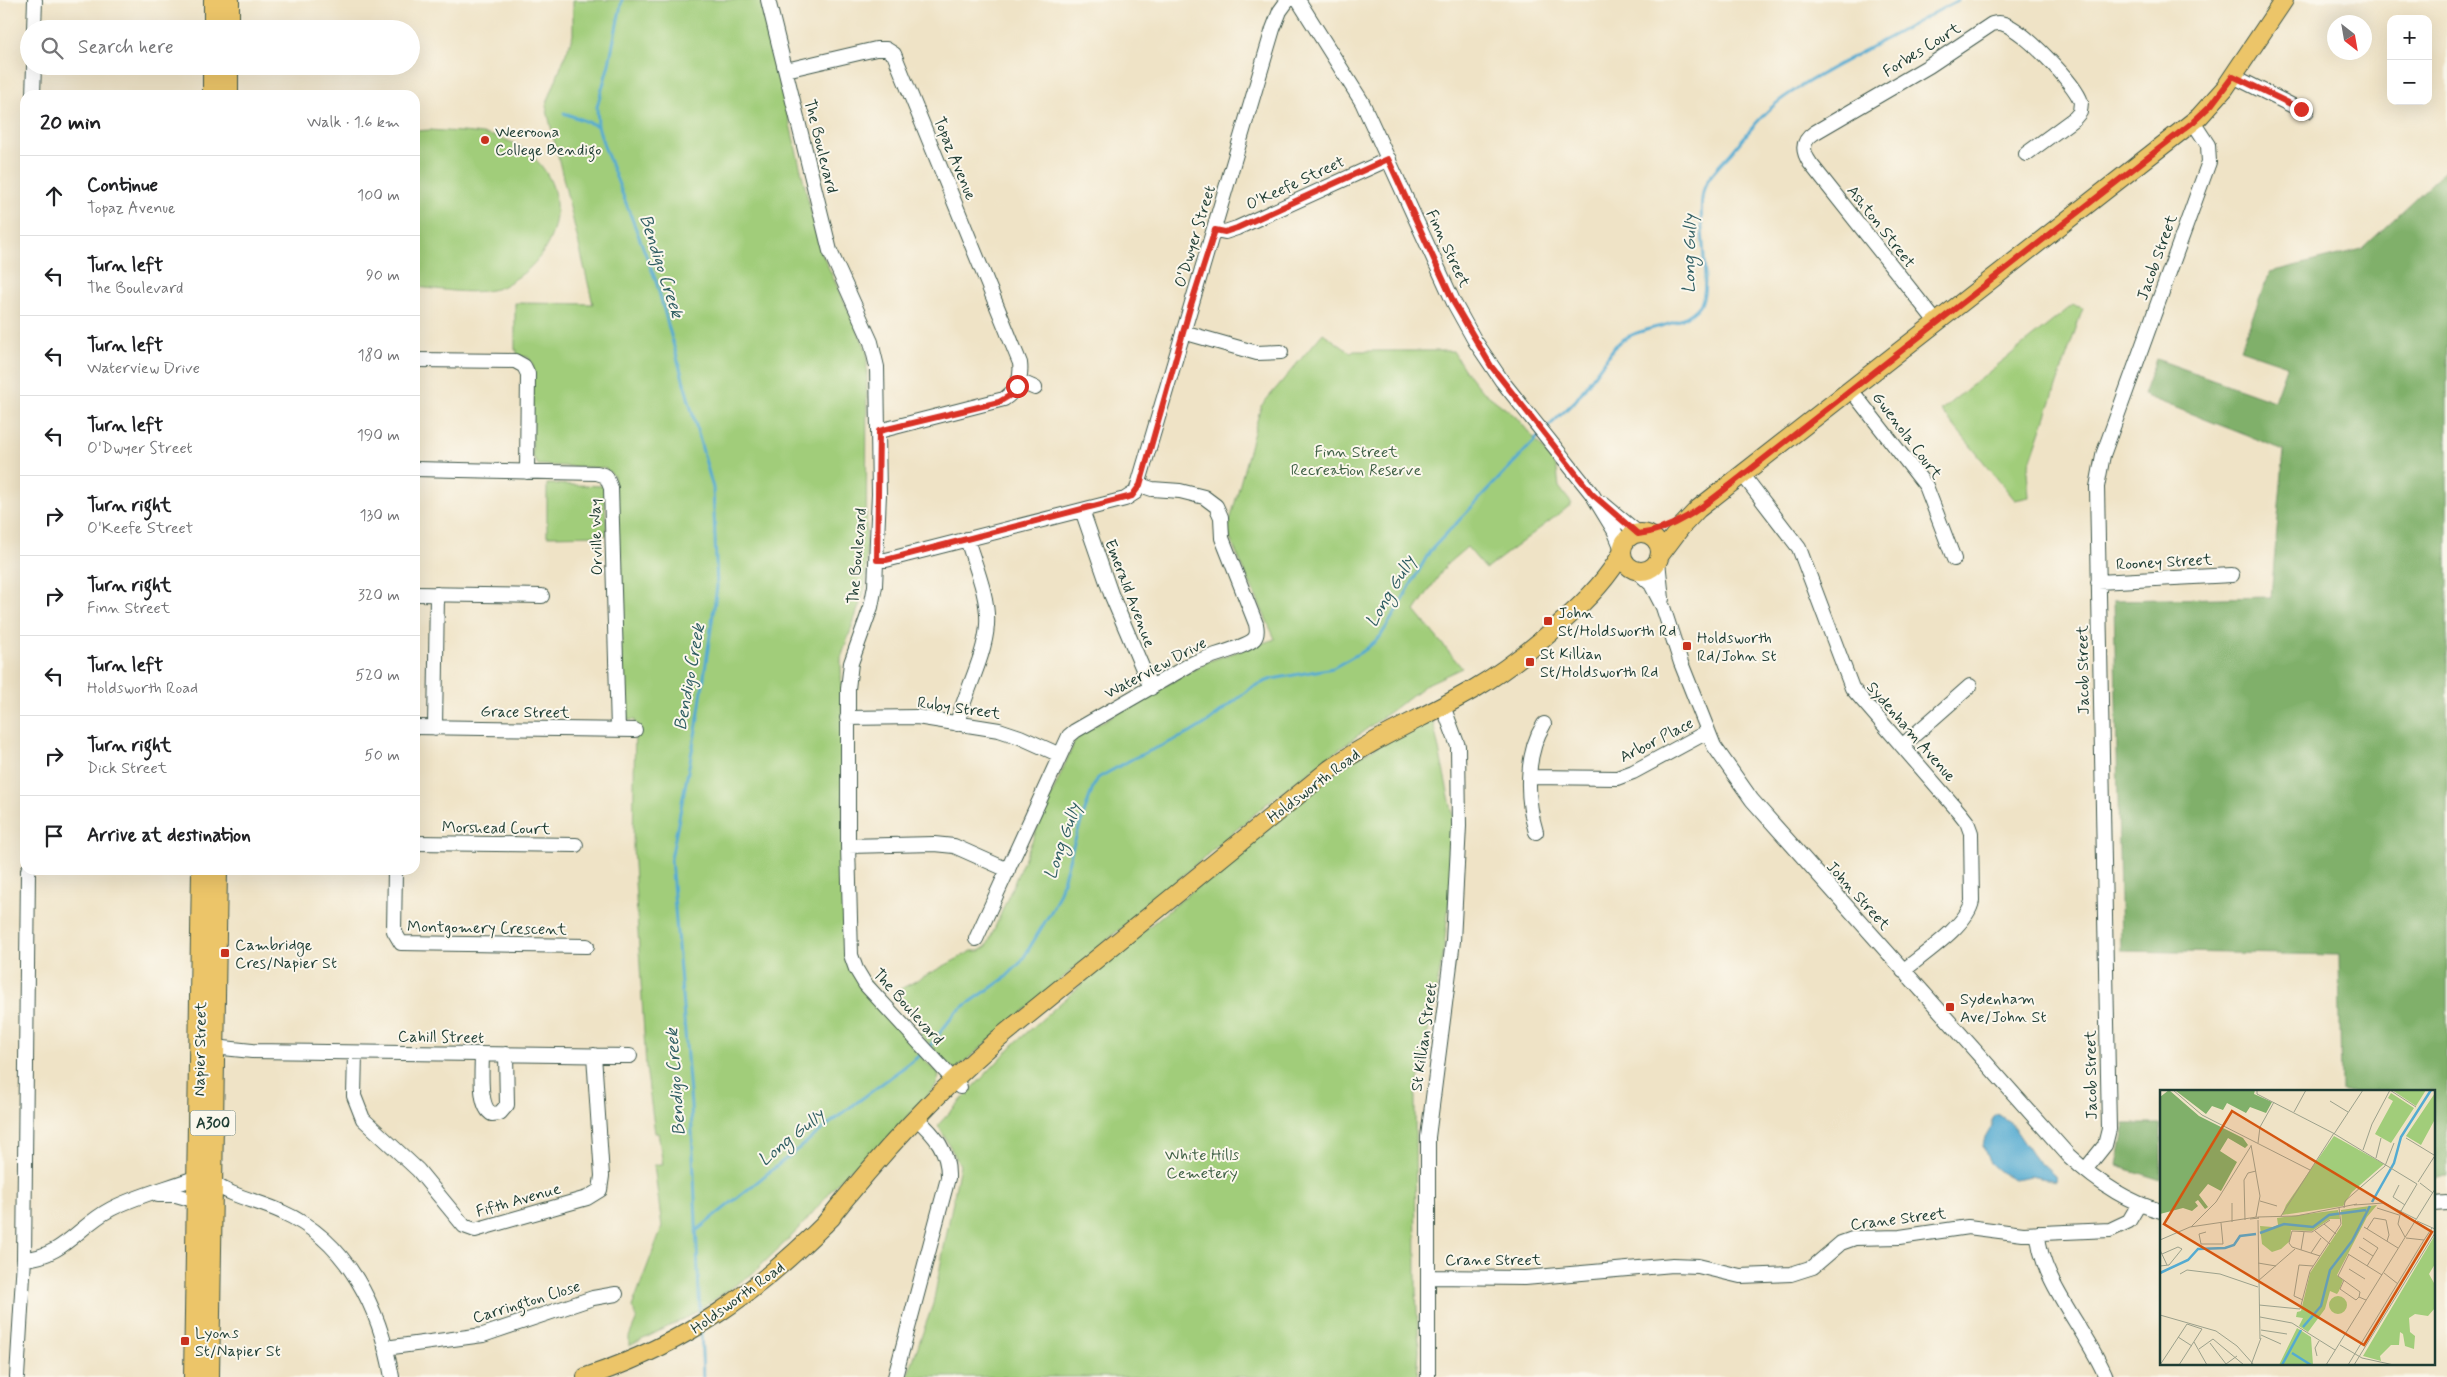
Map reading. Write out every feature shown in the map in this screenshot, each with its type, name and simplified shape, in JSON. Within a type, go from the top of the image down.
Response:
[{"type":"highway","points":[[214,0],[214,20]]},
{"type":"highway","points":[[229,0],[229,20]]},
{"type":"highway","points":[[213,75],[213,90]]},
{"type":"highway","points":[[228,75],[228,90]]},
{"type":"highway","name":"Napier Street","points":[[202,875],[197,1152],[205,1180]]},
{"type":"highway","name":"Napier Street","points":[[194,1377],[214,1057],[217,875]]},
{"type":"highway","points":[[197,1152],[205,1103],[206,1055],[214,1057]]},
{"type":"highway","name":"Napier Street","points":[[204,1204],[209,1377]]},
{"type":"main road","points":[[1698,510],[1672,523],[1628,539],[1622,551],[1626,564],[1637,571],[1650,570],[1681,527],[1698,510],[2193,122],[2212,104],[2233,76],[2284,0]]},
{"type":"main road","points":[[1642,534],[1655,539],[1660,550],[1659,558]]},
{"type":"main road","name":"Holdsworth Road","points":[[586,1377],[660,1348],[732,1305],[775,1272],[824,1225],[957,1084],[1064,985],[1324,773],[1371,742],[1443,706],[1501,672],[1531,649],[1578,608],[1608,576],[1622,551]]},
{"type":"main road","name":"Holdsworth Road","points":[[1578,608],[1637,571]]},
{"type":"street","points":[[34,20],[35,0]]},
{"type":"street","name":"The Boulevard","points":[[768,0],[830,251],[874,350],[877,367],[879,431],[877,560],[873,596],[851,663],[847,718],[849,939],[853,962],[865,984],[957,1084]]},
{"type":"street","name":"O'Dwyer Street","points":[[1140,485],[1183,332],[1215,230],[1274,25],[1281,9],[1288,0]]},
{"type":"street","name":"Finn Street","points":[[1298,0],[1356,91],[1468,329],[1498,376],[1592,494],[1614,530],[1622,551]]},
{"type":"street","name":"Forbes Court","points":[[1804,149],[1806,140],[1814,133],[1916,74],[1992,24],[2002,23],[2011,28],[2050,60],[2081,102],[2080,112],[2076,118],[2026,154]]},
{"type":"street","name":"Topaz Avenue","points":[[786,70],[876,48],[886,49],[894,54],[1018,358],[1021,369],[1019,381]]},
{"type":"street","points":[[34,75],[34,90]]},
{"type":"street","points":[[2233,76],[2294,107],[2307,111]]},
{"type":"street","name":"Jacob Street","points":[[2085,1170],[2105,1145],[2109,1129],[2097,487],[2103,455],[2210,159],[2208,145],[2193,122]]},
{"type":"street","name":"Ashton Street","points":[[1804,149],[1810,163],[1937,323]]},
{"type":"street","name":"O'Keefe Street","points":[[1215,230],[1225,232],[1237,228],[1388,159]]},
{"type":"street","points":[[1183,332],[1257,352],[1281,352]]},
{"type":"street","points":[[420,360],[516,362],[524,366],[528,374],[527,472]]},
{"type":"street","points":[[879,431],[999,402],[1009,396],[1019,381],[1035,388]]},
{"type":"street","name":"Gwenola Court","points":[[1852,390],[1926,486],[1954,558]]},
{"type":"street","name":"Orville Way","points":[[420,469],[598,473],[606,476],[610,482],[618,729]]},
{"type":"street","name":"Sydenham Avenue","points":[[1743,475],[1799,548],[1852,688],[1960,813],[1970,828],[1972,901],[1970,908],[1958,924],[1903,971]]},
{"type":"street","points":[[877,560],[886,560],[1128,499],[1136,492],[1140,485]]},
{"type":"street","name":"Waterview Drive","points":[[976,939],[1069,736],[1075,730],[1207,657],[1250,642],[1255,637],[1257,627],[1222,538],[1221,517],[1216,506],[1204,498],[1180,491],[1152,489],[1140,485]]},
{"type":"street","name":"Finn Street","points":[[1592,494],[1642,534]]},
{"type":"street","name":"Emerald Avenue","points":[[1082,510],[1110,594],[1151,688]]},
{"type":"street","points":[[957,724],[984,641],[987,625],[985,600],[967,539]]},
{"type":"street","name":"John Street","points":[[1659,558],[1663,607]]},
{"type":"street","name":"John Street","points":[[1637,571],[1651,584],[1663,607],[1681,663],[1708,732],[1721,759],[1752,800],[1903,971],[2045,1131],[2085,1170]]},
{"type":"street","name":"Rooney Street","points":[[2098,582],[2232,575]]},
{"type":"street","points":[[420,594],[542,596]]},
{"type":"street","points":[[435,728],[436,594]]},
{"type":"street","points":[[1902,746],[1970,686]]},
{"type":"street","name":"St Killian Street","points":[[1428,1377],[1428,1137],[1453,941],[1459,826],[1458,746],[1443,706]]},
{"type":"street","name":"Ruby Street","points":[[847,718],[906,717],[1012,733],[1060,755]]},
{"type":"street","points":[[1536,832],[1530,803],[1533,747],[1544,724]]},
{"type":"street","name":"Grace Street","points":[[420,727],[635,730]]},
{"type":"street","name":"Arbor Place","points":[[1531,777],[1617,778],[1633,772],[1708,732]]},
{"type":"street","name":"Morshead Court","points":[[420,843],[576,845]]},
{"type":"street","points":[[848,846],[934,844],[954,846],[1008,870]]},
{"type":"street","points":[[19,1375],[24,1259],[28,875]]},
{"type":"street","name":"Montgomery Crescent","points":[[395,875],[394,931],[401,943],[587,946]]},
{"type":"street","name":"Cahill Street","points":[[214,1057],[252,1052],[630,1056]]},
{"type":"street","name":"Cahill Street","points":[[214,1057],[252,1052]]},
{"type":"street","name":"Fifth Avenue","points":[[354,1053],[355,1101],[363,1119],[418,1170],[464,1226],[475,1230],[587,1198],[600,1190],[602,1176],[594,1055]]},
{"type":"street","points":[[482,1054],[483,1102],[486,1110],[492,1114],[500,1113],[507,1105],[506,1054]]},
{"type":"street","points":[[894,1377],[948,1178],[944,1151],[920,1122]]},
{"type":"street","points":[[2085,1170],[2108,1187],[2139,1204],[2160,1211]]},
{"type":"street","points":[[24,1259],[56,1252],[99,1216],[121,1204],[145,1195],[205,1180],[228,1192],[283,1212],[304,1224],[337,1252],[351,1269],[366,1295],[385,1348],[392,1377]]},
{"type":"street","points":[[145,1195],[176,1196],[204,1204],[233,1199],[258,1202]]},
{"type":"street","points":[[2434,1204],[2447,1203]]},
{"type":"street","name":"Crane Street","points":[[1428,1277],[1525,1278],[1673,1265],[1698,1266],[1740,1276],[1791,1274],[1813,1267],[1841,1244],[1855,1238],[1900,1236],[1968,1227],[2017,1233],[2104,1231],[2118,1228],[2129,1221],[2139,1204]]},
{"type":"street","points":[[2038,1233],[2042,1254],[2050,1274],[2106,1377]]},
{"type":"street","name":"Carrington Close","points":[[385,1348],[483,1335],[594,1298],[616,1294]]},
{"type":"green space","points":[[573,0],[760,0],[820,249],[867,351],[866,586],[841,658],[845,949],[914,1044],[912,1047],[934,1070],[937,1070],[939,1077],[936,1086],[878,1150],[846,1173],[798,1230],[752,1274],[690,1316],[629,1346],[629,1337],[637,1318],[632,1307],[662,1227],[654,1165],[663,1165],[658,1133],[655,1133],[646,1067],[633,847],[635,720],[625,720],[623,714],[614,476],[605,468],[538,465],[532,455],[533,365],[528,357],[517,356],[517,350],[515,350],[515,303],[593,304],[546,106],[573,35]]},
{"type":"green space","points":[[420,131],[467,132],[504,139],[526,151],[541,165],[551,182],[556,199],[556,217],[552,235],[543,252],[531,267],[515,279],[501,287],[479,292],[420,287]]},
{"type":"green space","points":[[2447,169],[2447,1176],[2434,1177],[2434,1090],[2341,1090],[2339,955],[2121,951],[2114,600],[2271,597],[2284,450],[2143,395],[2156,359],[2274,401],[2287,365],[2240,349],[2270,272],[2362,249]]},
{"type":"green space","points":[[2073,305],[2083,308],[2027,471],[2029,497],[2015,500],[1941,410]]},
{"type":"green space","name":"Finn Street Recreation Reserve","points":[[1323,333],[1351,353],[1354,351],[1453,351],[1480,389],[1515,416],[1551,458],[1557,470],[1559,487],[1572,504],[1486,569],[1467,547],[1447,564],[1415,611],[1462,668],[1427,684],[1270,801],[956,1069],[952,1068],[920,1035],[923,1030],[893,993],[972,951],[979,951],[987,946],[1077,736],[1209,661],[1275,639],[1227,532],[1261,406]]},
{"type":"green space","points":[[547,484],[604,486],[607,535],[547,536]]},
{"type":"green space","name":"White Hills Cemetery","points":[[1432,717],[1457,834],[1443,956],[1415,1097],[1416,1290],[1419,1350],[1417,1377],[907,1377],[933,1304],[960,1165],[938,1125],[1014,1044],[1124,947],[1349,762]]},
{"type":"green space","points":[[2125,1124],[2160,1124],[2160,1180],[2117,1166]]},
{"type":"water","points":[[1998,1114],[2011,1123],[2033,1156],[2055,1176],[2056,1181],[2031,1176],[2014,1179],[2000,1172],[1989,1162],[1983,1146],[1993,1118]]},
{"type":"waterway","name":"Bendigo Creek","points":[[622,0],[609,64],[597,107],[598,126],[656,281],[713,488],[717,587],[697,725],[671,859],[691,1106],[700,1318]]},
{"type":"waterway","name":"Long Gully","points":[[1546,429],[1576,400],[1616,345],[1636,333],[1682,319],[1700,305],[1704,296],[1705,283],[1701,216],[1704,189],[1716,170],[1763,115],[1786,96],[1813,79],[1958,0]]},
{"type":"waterway","points":[[564,113],[598,126]]},
{"type":"waterway","name":"Long Gully","points":[[929,1047],[956,1012],[1005,978],[1021,962],[1052,910],[1060,892],[1073,846],[1093,787],[1098,778],[1134,758],[1190,733],[1208,722],[1252,687],[1272,679],[1333,668],[1365,650],[1380,637],[1430,551],[1540,435]]},
{"type":"waterway","name":"Long Gully","points":[[696,1231],[844,1112],[923,1053]]},
{"type":"waterway","name":"Bendigo Creek","points":[[701,1331],[703,1377]]},
{"type":"place","name":"Weeroona College Bendigo","points":[[485,140]]},
{"type":"place","name":"John St/Holdsworth Rd","points":[[1548,621]]},
{"type":"place","name":"Holdsworth Rd/John St","points":[[1687,646]]},
{"type":"place","name":"St Killian St/Holdsworth Rd","points":[[1530,662]]},
{"type":"place","name":"Cambridge Cres/Napier St","points":[[225,953]]},
{"type":"place","name":"Sydenham Ave/John St","points":[[1950,1007]]},
{"type":"place","name":"Lyons St/Napier St","points":[[185,1341]]},
{"type":"route","points":[[1017,386],[1009,396],[999,402],[879,431],[877,560],[886,560],[1128,499],[1132,496],[1140,485],[1202,266],[1208,254],[1215,230],[1221,232],[1231,231],[1388,159],[1454,303],[1492,368],[1592,494],[1638,534],[1645,534],[1658,530],[1698,510],[1743,475],[2193,122],[2206,111],[2233,76],[2250,86],[2301,109]]}]
